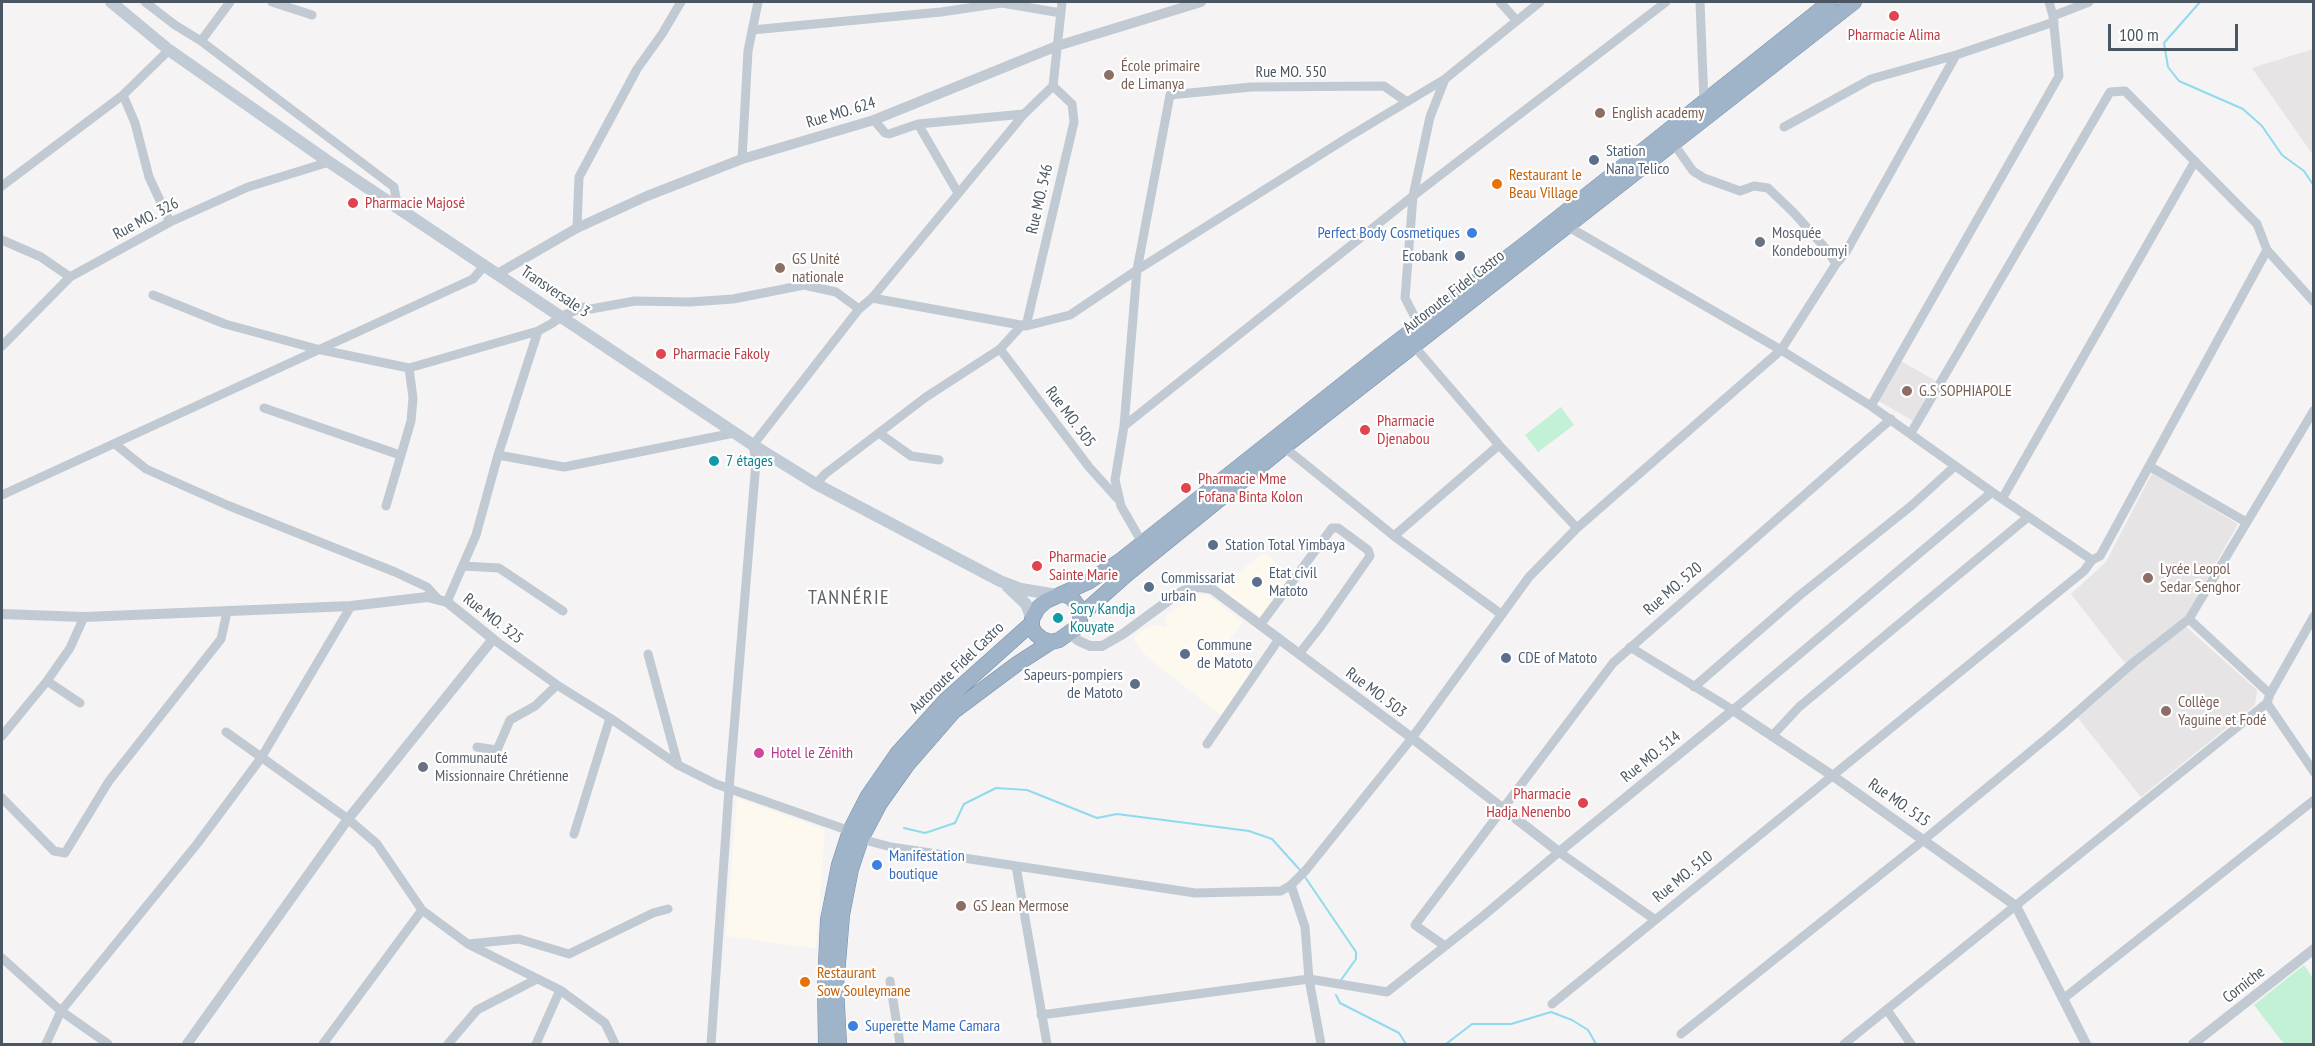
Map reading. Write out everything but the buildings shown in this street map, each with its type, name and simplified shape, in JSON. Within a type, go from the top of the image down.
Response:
[{"type":"highway","name":"Autoroute Fidel Castro","points":[[1061,594],[1147,549],[1284,447],[1567,226],[1669,138],[1704,103],[1830,2]]},
{"type":"highway","name":"Autoroute Fidel Castro","points":[[1081,615],[1147,549],[1419,325],[1854,2]]},
{"type":"highway","points":[[1061,594],[1072,598],[1077,603],[1081,615],[1076,628],[1051,642],[1036,634],[1032,621],[1038,608],[1061,594]]},
{"type":"highway","name":"Autoroute Fidel Castro","points":[[839,1044],[836,987],[842,915],[856,835],[868,796],[897,754],[946,700],[1032,621]]},
{"type":"highway","name":"Autoroute Fidel Castro","points":[[826,1044],[825,986],[828,920],[839,864],[856,835],[880,802],[954,711],[1051,642]]},
{"type":"main road","name":"Transversale 3","points":[[111,2],[169,50],[329,162],[499,273],[753,445],[816,484],[1000,581],[1028,591],[1061,594]]},
{"type":"main road","name":"Transversale 3","points":[[1000,581],[1026,604],[1032,621]]},
{"type":"street","points":[[145,2],[201,41],[394,188],[398,209]]},
{"type":"street","points":[[201,41],[230,2]]},
{"type":"street","points":[[272,2],[312,15]]},
{"type":"street","points":[[577,228],[579,177],[638,69],[681,2]]},
{"type":"street","points":[[742,159],[748,51],[758,2]]},
{"type":"street","points":[[711,1044],[756,462],[753,445],[859,309],[872,298],[1023,114],[1053,86],[1062,2]]},
{"type":"street","name":"Rue MO. 624","points":[[499,273],[577,228],[646,196],[742,159],[874,120],[1057,46],[1174,6],[1201,2]]},
{"type":"street","points":[[1500,2],[1517,21]]},
{"type":"street","points":[[872,298],[1024,325],[1070,315],[1340,142],[1445,79],[1540,2]]},
{"type":"street","points":[[1124,426],[1413,195],[1666,2]]},
{"type":"street","points":[[1700,2],[1704,103]]},
{"type":"street","points":[[1871,406],[2059,76],[2054,19],[2049,2]]},
{"type":"street","points":[[1784,127],[1871,79],[1956,55],[2054,19],[2089,2]]},
{"type":"street","points":[[752,30],[941,12],[1002,3],[1061,13]]},
{"type":"street","points":[[2,186],[123,95],[169,50]]},
{"type":"street","points":[[1321,1044],[1309,979],[1299,877],[1412,738],[1529,577],[1577,528],[1781,350],[1846,252],[1956,55]]},
{"type":"street","points":[[1419,325],[1405,298],[1413,195],[1430,117],[1445,79]]},
{"type":"street","name":"Rue MO. 546","points":[[1024,325],[1074,122],[1072,104],[1053,86]]},
{"type":"street","name":"Rue MO. 550","points":[[1137,270],[1170,94],[1251,87],[1384,86],[1407,102]]},
{"type":"street","points":[[1911,433],[2110,92],[2125,91],[2257,224],[2267,250],[2313,302]]},
{"type":"street","points":[[123,95],[135,123],[149,177],[170,222]]},
{"type":"street","points":[[1419,95],[1426,100],[1430,117]]},
{"type":"street","points":[[874,120],[885,133],[890,134],[918,124],[1023,114]]},
{"type":"street","points":[[918,124],[958,194]]},
{"type":"street","points":[[1669,138],[1693,171],[1704,178],[1740,191],[1754,186],[1768,188],[1794,213],[1827,250],[1836,264]]},
{"type":"street","points":[[2002,499],[2195,161]]},
{"type":"street","name":"Rue MO. 326","points":[[2,346],[70,277],[170,222],[248,187],[329,162]]},
{"type":"street","points":[[1567,226],[1781,350],[1871,406],[2092,560]]},
{"type":"street","points":[[2,240],[41,257],[70,277]]},
{"type":"street","name":"Rue MO. 510","points":[[1552,1004],[2084,572],[2092,560],[2100,556],[2267,250]]},
{"type":"street","points":[[2,495],[473,279],[485,265]]},
{"type":"street","points":[[1137,270],[1124,426],[1115,480],[1121,506],[1147,549]]},
{"type":"street","points":[[153,295],[225,324],[317,349],[410,368],[538,331],[562,316],[584,307],[591,309],[636,301],[690,302],[733,299],[804,285],[836,292],[859,309]]},
{"type":"street","points":[[816,484],[825,474],[926,397],[1000,349],[1024,325]]},
{"type":"street","points":[[115,444],[146,469],[227,505],[406,577],[427,587],[442,600],[463,566],[476,535],[498,455],[538,331]]},
{"type":"street","points":[[1414,346],[1499,445],[1577,528]]},
{"type":"street","name":"Rue MO. 505","points":[[1000,349],[1089,467],[1119,499]]},
{"type":"street","points":[[386,506],[411,421],[413,398],[410,368]]},
{"type":"street","points":[[264,408],[400,455]]},
{"type":"street","points":[[1681,1034],[1925,839],[2189,619],[2313,410]]},
{"type":"street","name":"Rue MO. 520","points":[[1444,946],[1415,925],[1613,663],[1891,419]]},
{"type":"street","points":[[498,455],[564,467],[734,433]]},
{"type":"street","points":[[879,433],[911,456],[939,460]]},
{"type":"street","points":[[1394,536],[1499,445]]},
{"type":"street","points":[[1284,447],[1394,536],[1501,614]]},
{"type":"street","points":[[1694,687],[1800,595],[1911,506],[1955,466]]},
{"type":"street","points":[[2149,466],[2246,522]]},
{"type":"street","name":"Rue MO. 514","points":[[1041,1015],[1309,979],[1387,992],[1482,917],[1733,710],[1992,492]]},
{"type":"street","points":[[1773,735],[1799,707],[2028,517]]},
{"type":"street","points":[[1260,625],[1332,528],[1338,528],[1368,550],[1370,556],[1299,654]]},
{"type":"street","points":[[463,566],[499,568],[562,611]]},
{"type":"street","name":"Rue MO. 503","points":[[1069,633],[1084,643],[1102,646],[1189,588],[1201,586],[1212,589],[1412,738],[1559,852],[1654,920]]},
{"type":"street","name":"Rue MO. 325","points":[[2,614],[84,617],[351,606],[427,597],[442,600],[557,685],[678,765],[729,789],[891,848],[1195,893],[1281,891],[1299,877]]},
{"type":"street","points":[[46,1044],[61,1011],[197,844],[261,758],[351,606]]},
{"type":"street","points":[[2,798],[54,851],[65,854],[109,781],[221,639],[227,612]]},
{"type":"street","points":[[1844,1044],[2016,906],[2268,698],[2313,616]]},
{"type":"street","points":[[2,736],[47,681],[70,648],[84,617]]},
{"type":"street","points":[[2189,619],[2268,698],[2313,772]]},
{"type":"street","points":[[187,1044],[348,819],[493,639]]},
{"type":"street","points":[[1207,744],[1279,639]]},
{"type":"street","name":"Rue MO. 515","points":[[1630,647],[1773,735],[1925,839],[2016,906],[2086,1044]]},
{"type":"street","points":[[648,654],[678,765]]},
{"type":"street","points":[[47,681],[80,703]]},
{"type":"street","points":[[477,747],[497,750],[510,720],[535,706],[557,685]]},
{"type":"street","points":[[574,834],[610,718]]},
{"type":"street","points":[[226,732],[348,819],[377,844],[422,910],[468,944],[560,990],[605,1023],[615,1044]]},
{"type":"street","points":[[2063,999],[2313,800]]},
{"type":"street","points":[[1016,866],[1047,1044]]},
{"type":"street","points":[[468,944],[519,939],[569,954],[653,913],[668,909]]},
{"type":"street","points":[[323,1044],[422,910]]},
{"type":"street","name":"Corniche","points":[[2193,1044],[2313,949]]},
{"type":"street","points":[[2,958],[61,1011],[108,1044]]},
{"type":"street","points":[[448,1044],[477,1010],[537,979]]},
{"type":"street","points":[[890,981],[900,1044]]},
{"type":"street","points":[[536,1044],[560,990]]},
{"type":"street","points":[[1887,1010],[1911,1044]]},
{"type":"shaded area","points":[[2314,49],[2313,155],[2252,68]]},
{"type":"shaded area","name":"G.S SOPHIAPOLE","points":[[1899,360],[1936,381],[1913,421],[1877,400]]},
{"type":"shaded area","points":[[2152,473],[2238,524],[2182,623],[2257,690],[2255,705],[2141,797],[2078,718],[2131,671],[2071,594],[2106,562]]},
{"type":"shaded area","name":"Etat civil Matoto","points":[[1265,553],[1293,577],[1260,617],[1218,587]]},
{"type":"shaded area","name":"Commune de Matoto","points":[[1206,594],[1243,622],[1221,651],[1251,674],[1221,715],[1148,658],[1134,641],[1135,635],[1154,624],[1163,628],[1168,626],[1165,620],[1168,613]]},
{"type":"shaded area","points":[[737,798],[825,830],[816,949],[726,936]]},
{"type":"green space","points":[[1561,407],[1574,425],[1538,452],[1525,435]]},
{"type":"green space","points":[[2304,965],[2313,978],[2313,1044],[2284,1044],[2254,1005]]},
{"type":"waterway","points":[[2200,2],[2164,43],[2168,67],[2179,81],[2243,109],[2262,126],[2282,155],[2304,171],[2314,186]]},
{"type":"waterway","points":[[904,828],[925,833],[955,823],[964,804],[996,788],[1027,790],[1097,818],[1117,814],[1249,831],[1272,839],[1300,870]]},
{"type":"waterway","points":[[1305,877],[1356,952],[1356,959],[1341,980]]},
{"type":"waterway","points":[[1336,995],[1340,1003],[1399,1033],[1406,1044]]},
{"type":"waterway","points":[[1446,1044],[1472,1024],[1511,1024],[1551,1012],[1572,1020],[1588,1030],[1596,1044]]},
{"type":"place","name":"Pharmacie Alima","points":[[1894,16]]},
{"type":"place","name":"École primaire de Limanya","points":[[1109,75]]},
{"type":"place","name":"English academy","points":[[1600,113]]},
{"type":"place","name":"Station Nana Telico","points":[[1594,160]]},
{"type":"place","name":"Restaurant le Beau Village","points":[[1497,184]]},
{"type":"place","name":"Pharmacie Majosé","points":[[353,203]]},
{"type":"place","name":"Perfect Body Cosmetiques","points":[[1472,233]]},
{"type":"place","name":"Mosquée Kondeboumyi","points":[[1760,242]]},
{"type":"place","name":"Ecobank","points":[[1460,256]]},
{"type":"place","name":"GS Unité nationale","points":[[780,268]]},
{"type":"place","name":"Pharmacie Fakoly","points":[[661,354]]},
{"type":"place","name":"G.S SOPHIAPOLE","points":[[1907,391]]},
{"type":"place","name":"Pharmacie Djenabou","points":[[1365,430]]},
{"type":"place","name":"7 étages","points":[[714,461]]},
{"type":"place","name":"Pharmacie Mme Fofana Binta Kolon","points":[[1186,488]]},
{"type":"place","name":"Station Total Yimbaya","points":[[1213,545]]},
{"type":"place","name":"Pharmacie Sainte Marie","points":[[1037,566]]},
{"type":"place","name":"Lycée Leopol Sedar Senghor","points":[[2148,578]]},
{"type":"place","name":"Etat civil Matoto","points":[[1257,582]]},
{"type":"place","name":"Commissariat urbain","points":[[1149,587]]},
{"type":"place","name":"Sory Kandja Kouyate","points":[[1058,618]]},
{"type":"place","name":"Commune de Matoto","points":[[1185,654]]},
{"type":"place","name":"CDE of Matoto","points":[[1506,658]]},
{"type":"place","name":"Sapeurs-pompiers de Matoto","points":[[1135,684]]},
{"type":"place","name":"Collège Yaguine et Fodé","points":[[2166,711]]},
{"type":"place","name":"Hotel le Zénith","points":[[759,753]]},
{"type":"place","name":"Communauté Missionnaire Chrétienne","points":[[423,767]]},
{"type":"place","name":"Pharmacie Hadja Nenenbo","points":[[1583,803]]},
{"type":"place","name":"Manifestation boutique","points":[[877,865]]},
{"type":"place","name":"GS Jean Mermose","points":[[961,906]]},
{"type":"place","name":"Restaurant Sow Souleymane","points":[[805,982]]},
{"type":"place","name":"Superette Mame Camara","points":[[853,1026]]},
{"type":"district","name":"TANNÉRIE","points":[[849,598]]}]
